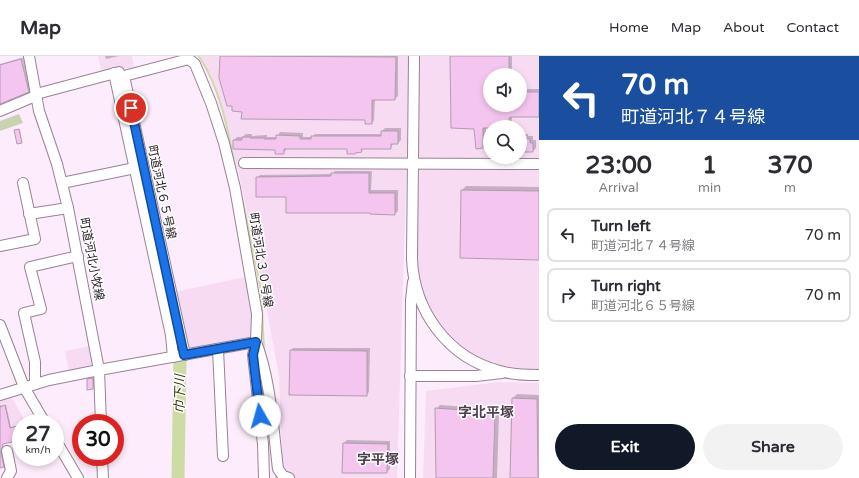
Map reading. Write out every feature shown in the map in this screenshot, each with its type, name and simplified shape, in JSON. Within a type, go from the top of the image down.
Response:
[{"type":"street","name":"町道河北小牧線","points":[[29,56],[39,111],[62,183],[78,256],[99,370],[101,414]]},
{"type":"street","points":[[0,110],[36,95],[115,75],[178,56]]},
{"type":"street","points":[[410,478],[414,56]]},
{"type":"street","name":"町道河北３０号線","points":[[187,57],[195,64],[211,103],[224,143],[235,188],[257,314],[256,342],[253,355],[263,444],[264,478]]},
{"type":"street","name":"町道河北６５号線","points":[[179,356],[124,76],[187,57]]},
{"type":"street","points":[[115,75],[170,335],[179,356]]},
{"type":"street","points":[[244,163],[539,164]]},
{"type":"street","points":[[62,183],[135,168]]},
{"type":"street","points":[[0,246],[34,240],[23,183]]},
{"type":"street","points":[[29,214],[68,208]]},
{"type":"street","points":[[35,384],[35,362],[24,314],[40,309],[30,267],[78,256]]},
{"type":"street","points":[[413,276],[426,313],[444,338],[460,352],[472,360],[492,369],[518,375],[539,375]]},
{"type":"street","points":[[0,325],[24,387],[40,414]]},
{"type":"street","points":[[0,395],[62,377],[256,342],[262,357],[278,469],[283,476],[289,478]]},
{"type":"street","points":[[218,349],[223,456]]},
{"type":"street","points":[[410,376],[476,376],[506,373]]},
{"type":"street","points":[[7,451],[11,471],[7,478]]},
{"type":"street","points":[[64,454],[78,478]]},
{"type":"street","points":[[102,466],[103,478]]},
{"type":"shaded area","points":[[98,56],[132,56],[134,67],[102,75]]},
{"type":"shaded area","points":[[201,56],[410,56],[397,478],[283,478],[279,377],[263,288],[238,170],[222,108],[214,82]]},
{"type":"shaded area","points":[[414,56],[539,56],[539,375],[524,375],[460,352],[419,296],[412,163]]},
{"type":"shaded area","points":[[246,277],[254,314],[254,340],[187,352],[174,292]]},
{"type":"shaded area","points":[[91,346],[93,363],[90,368],[69,372],[65,351]]},
{"type":"shaded area","points":[[499,382],[539,383],[539,478],[423,478],[426,391]]},
{"type":"shaded area","points":[[11,396],[21,414],[12,414],[12,427],[0,430],[0,400]]},
{"type":"green space","points":[[19,114],[23,123],[0,131],[0,121]]},
{"type":"building","points":[[220,56],[396,57],[395,100],[372,100],[372,124],[365,124],[365,120],[241,119],[242,112],[232,111],[232,106],[227,106],[219,78]]},
{"type":"building","points":[[450,56],[509,56],[509,68],[483,68],[483,112],[527,112],[527,92],[539,92],[539,117],[511,117],[509,120],[483,120],[483,148],[476,149],[474,129],[451,128]]},
{"type":"building","points":[[21,59],[29,92],[0,104],[0,65]]},
{"type":"building","points":[[19,129],[22,143],[17,144],[14,130]]},
{"type":"building","points":[[381,131],[398,131],[398,144],[391,144],[391,149],[361,149],[362,152],[355,154],[347,154],[347,149],[284,149],[284,154],[275,154],[275,150],[233,149],[233,140],[242,140],[242,137],[276,139],[276,135],[300,136],[300,139],[311,139],[311,136],[381,136]]},
{"type":"building","points":[[527,138],[530,139],[530,143],[533,143],[533,152],[527,152]]},
{"type":"building","points":[[331,173],[369,173],[369,193],[395,193],[395,215],[370,213],[286,213],[286,197],[256,197],[256,177],[331,176]]},
{"type":"building","points":[[461,190],[539,191],[539,260],[460,258]]},
{"type":"building","points":[[290,350],[367,351],[367,396],[289,395]]},
{"type":"building","points":[[93,378],[93,389],[87,390],[87,379]]},
{"type":"building","points":[[512,398],[537,399],[538,478],[510,478]]},
{"type":"building","points":[[5,405],[10,428],[12,427],[12,442],[3,444],[1,452],[4,467],[0,468],[0,407]]},
{"type":"building","points":[[435,408],[464,410],[464,414],[495,415],[493,478],[436,478]]},
{"type":"building","points":[[343,443],[388,444],[387,473],[342,473]]},
{"type":"waterway","points":[[199,56],[214,84],[224,114],[237,176]]},
{"type":"waterway","points":[[242,198],[261,290],[264,349]]},
{"type":"waterway","name":"巾下川","points":[[173,328],[180,358],[178,478]]},
{"type":"waterway","points":[[276,473],[276,478]]},
{"type":"district","name":"字北平塚","points":[[486,412]]},
{"type":"district","name":"字平塚","points":[[378,459]]},
{"type":"route","points":[[131,108],[184,355],[256,342],[253,355],[260,416]]}]
